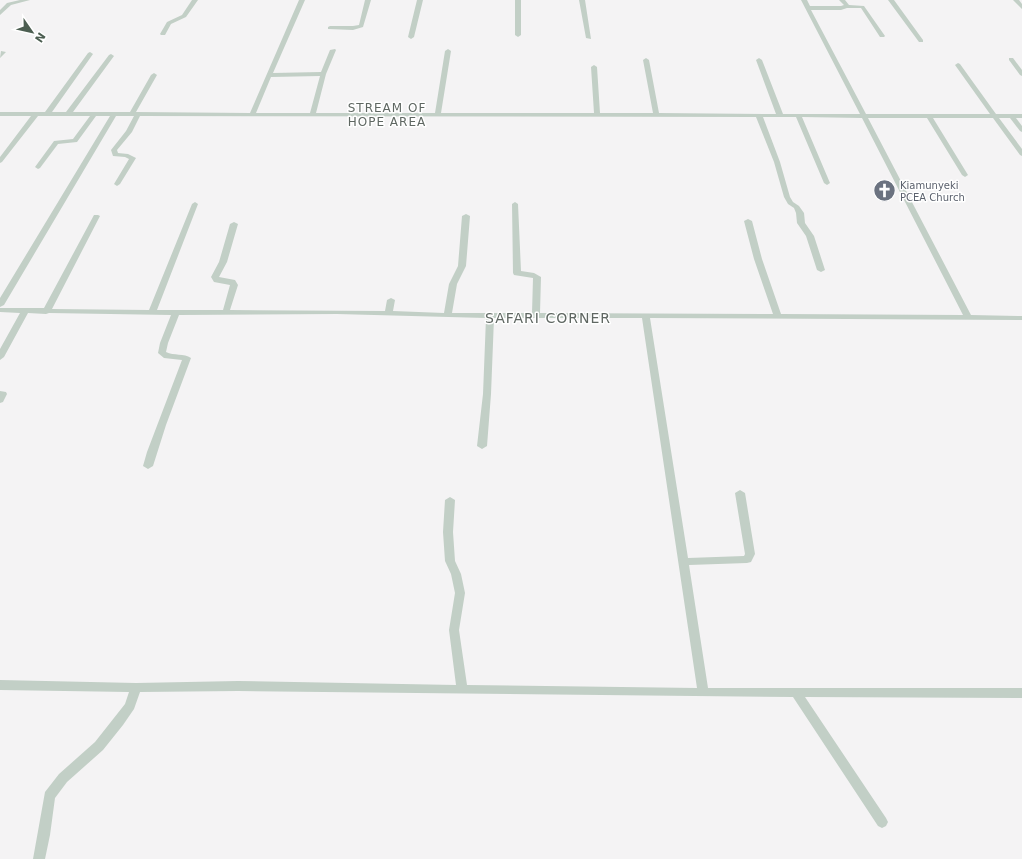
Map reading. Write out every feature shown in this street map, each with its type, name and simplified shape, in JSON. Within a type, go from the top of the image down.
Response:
[{"type":"street","points":[[0,13],[9,4],[27,0]]},
{"type":"street","points":[[163,34],[169,26],[169,23],[184,16],[195,0]]},
{"type":"street","points":[[252,115],[302,0]]},
{"type":"street","points":[[330,28],[353,28],[361,26],[368,0]]},
{"type":"street","points":[[411,37],[420,0]]},
{"type":"street","points":[[518,0],[518,35]]},
{"type":"street","points":[[582,0],[589,38]]},
{"type":"street","points":[[804,0],[968,318]]},
{"type":"street","points":[[842,0],[847,6]]},
{"type":"street","points":[[891,0],[921,41]]},
{"type":"street","points":[[1016,0],[1022,7]]},
{"type":"street","points":[[808,8],[840,8],[847,6],[862,7],[882,36]]},
{"type":"street","points":[[313,114],[324,74],[333,50]]},
{"type":"street","points":[[438,114],[448,51]]},
{"type":"street","points":[[48,113],[90,54]]},
{"type":"street","points":[[69,113],[111,56]]},
{"type":"street","points":[[1011,59],[1022,74]]},
{"type":"street","points":[[646,60],[656,115]]},
{"type":"street","points":[[759,60],[780,115]]},
{"type":"street","points":[[958,65],[1022,154]]},
{"type":"street","points":[[594,67],[597,115]]},
{"type":"street","points":[[269,75],[324,74]]},
{"type":"street","points":[[117,184],[133,158],[126,155],[115,155],[114,150],[129,132],[135,114],[154,75]]},
{"type":"street","points":[[0,114],[1022,116]]},
{"type":"street","points":[[0,161],[36,114]]},
{"type":"street","points":[[38,167],[56,142],[73,141],[76,139],[94,114]]},
{"type":"street","points":[[0,305],[114,114]]},
{"type":"street","points":[[759,116],[777,162],[787,197],[790,203],[797,208],[800,213],[802,223],[810,236],[821,270]]},
{"type":"street","points":[[798,116],[826,183]]},
{"type":"street","points":[[928,116],[964,175]]},
{"type":"street","points":[[1012,116],[1022,130]]},
{"type":"street","points":[[152,312],[195,204]]},
{"type":"street","points":[[515,204],[517,273],[537,277],[536,316]]},
{"type":"street","points":[[46,312],[96,216]]},
{"type":"street","points":[[448,315],[452,285],[462,266],[466,216]]},
{"type":"street","points":[[748,220],[758,259],[778,317]]},
{"type":"street","points":[[226,312],[234,285],[232,282],[217,280],[215,277],[223,262],[234,224]]},
{"type":"street","points":[[389,312],[391,300]]},
{"type":"street","points":[[0,310],[46,312],[176,313],[389,312],[448,315],[536,316],[1022,318]]},
{"type":"street","points":[[0,357],[25,311]]},
{"type":"street","points":[[148,466],[153,446],[187,358],[166,356],[162,353],[164,343],[176,313]]},
{"type":"street","points":[[482,446],[486,402],[490,315]]},
{"type":"street","points":[[646,316],[703,692]]},
{"type":"street","points":[[0,394],[3,394],[0,400]]},
{"type":"street","points":[[684,562],[746,559],[750,554],[740,493]]},
{"type":"street","points":[[450,500],[448,532],[450,561],[456,574],[460,593],[454,630],[462,689]]},
{"type":"street","points":[[0,685],[136,688],[238,686],[703,692],[1022,693]]},
{"type":"street","points":[[39,859],[49,796],[63,778],[99,746],[119,722],[130,706],[136,688]]},
{"type":"street","points":[[796,692],[882,822]]},
{"type":"place","name":"Kiamunyeki PCEA Church","points":[[884,191]]},
{"type":"district","name":"STREAM OF HOPE AREA","points":[[387,115]]},
{"type":"district","name":"SAFARI CORNER","points":[[548,318]]}]
